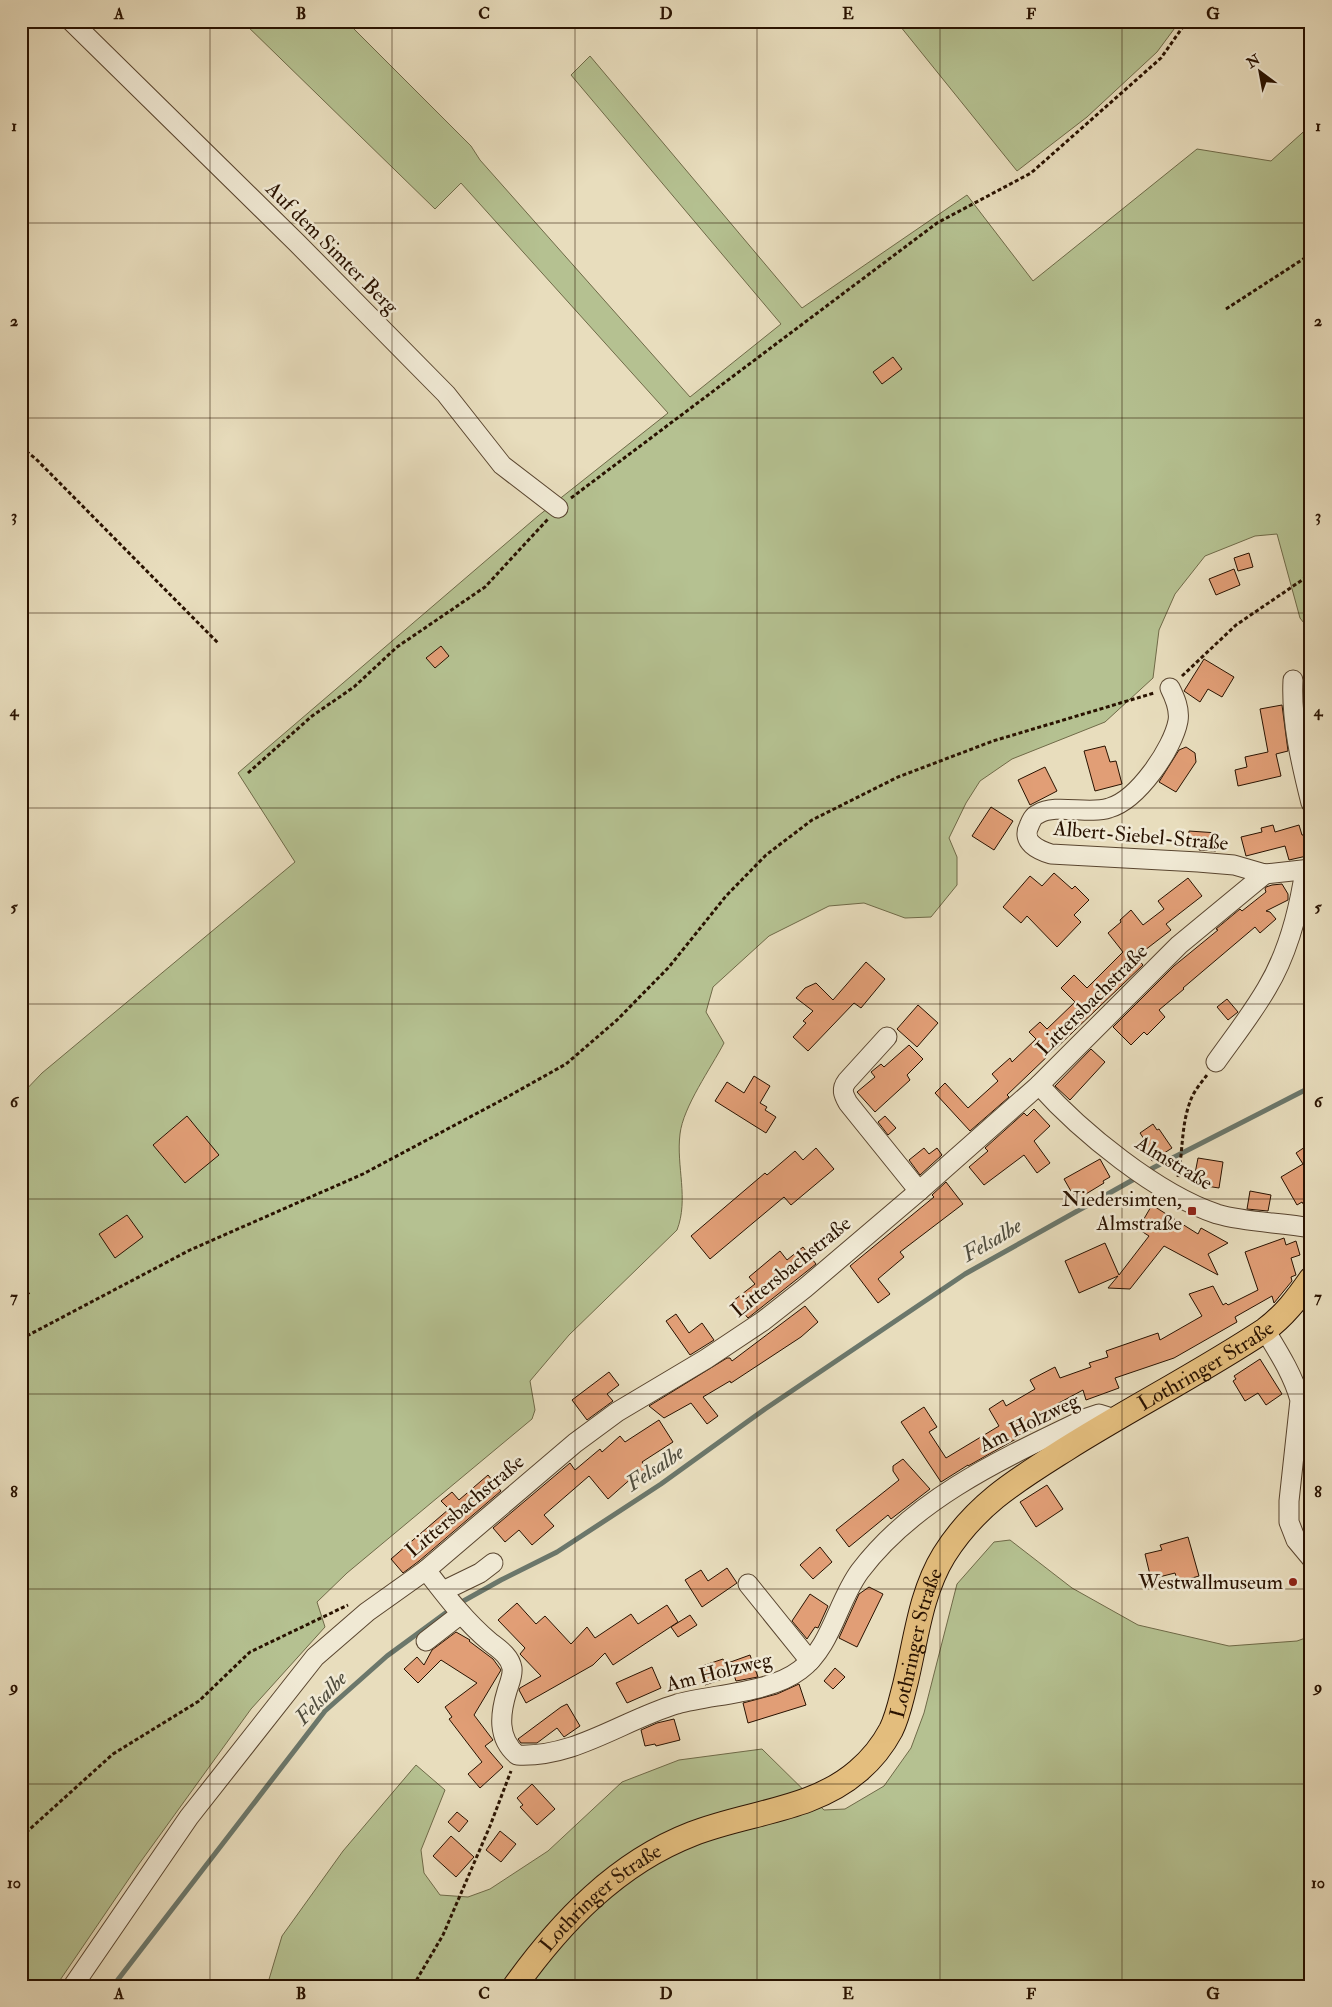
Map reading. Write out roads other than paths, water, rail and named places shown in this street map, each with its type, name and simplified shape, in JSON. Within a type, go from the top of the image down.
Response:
[{"type":"main road","name":"Lothringer Straße","points":[[515,1986],[560,1929],[590,1898],[653,1852],[693,1834],[815,1798],[835,1788],[858,1771],[876,1753],[892,1729],[900,1704],[916,1631],[928,1588],[942,1558],[956,1537],[990,1500],[1114,1419],[1265,1330],[1279,1320],[1292,1306],[1311,1279]]},
{"type":"street","name":"Auf dem Simter Berg","points":[[71,21],[297,243],[446,394],[502,465],[558,508]]},
{"type":"street","points":[[1293,680],[1294,713],[1311,803]]},
{"type":"street","name":"Albert-Siebel-Straße","points":[[1170,688],[1178,709],[1178,720],[1174,736],[1151,773],[1135,792],[1112,808],[1098,811],[1055,810],[1037,814],[1032,818],[1027,828],[1026,836],[1036,848],[1050,854],[1234,865],[1265,874]]},
{"type":"street","points":[[1216,1062],[1258,1002],[1277,969],[1285,950],[1308,870],[1265,874]]},
{"type":"street","name":"Littersbachstraße","points":[[73,1986],[190,1817],[314,1657],[367,1612],[426,1570],[575,1443],[617,1412],[706,1359],[763,1320],[805,1288],[1039,1085],[1178,945],[1265,874]]},
{"type":"street","points":[[887,1037],[847,1081],[843,1087],[843,1094],[848,1103],[919,1191]]},
{"type":"street","name":"Almstraße","points":[[1039,1085],[1084,1129],[1142,1173],[1175,1194],[1216,1213],[1264,1223],[1311,1228]]},
{"type":"street","points":[[1265,1330],[1285,1362],[1296,1385],[1300,1400],[1289,1502],[1289,1522],[1296,1540],[1311,1558]]},
{"type":"street","name":"Am Holzweg","points":[[460,1613],[501,1651],[510,1663],[512,1675],[504,1701],[501,1728],[506,1743],[516,1755],[545,1754],[574,1746],[638,1718],[678,1704],[786,1679],[810,1661],[823,1644],[859,1572],[893,1535],[914,1517],[946,1494],[1016,1452],[1087,1418],[1099,1414],[1114,1419]]},
{"type":"street","points":[[445,1594],[494,1563]]},
{"type":"street","points":[[426,1570],[460,1613],[426,1641]]},
{"type":"street","points":[[748,1584],[810,1661]]},
{"type":"waterway","name":"Felsalbe","points":[[1145,1172],[1311,1087]]},
{"type":"waterway","name":"Felsalbe","points":[[458,1604],[557,1552],[661,1484],[765,1409],[965,1274],[1138,1177]]},
{"type":"waterway","name":"Felsalbe","points":[[113,1986],[325,1711],[387,1656],[451,1609]]},
{"type":"place","name":"Niedersimten, Almstraße","points":[[1192,1211]]},
{"type":"place","name":"Westwallmuseum","points":[[1293,1582]]}]
